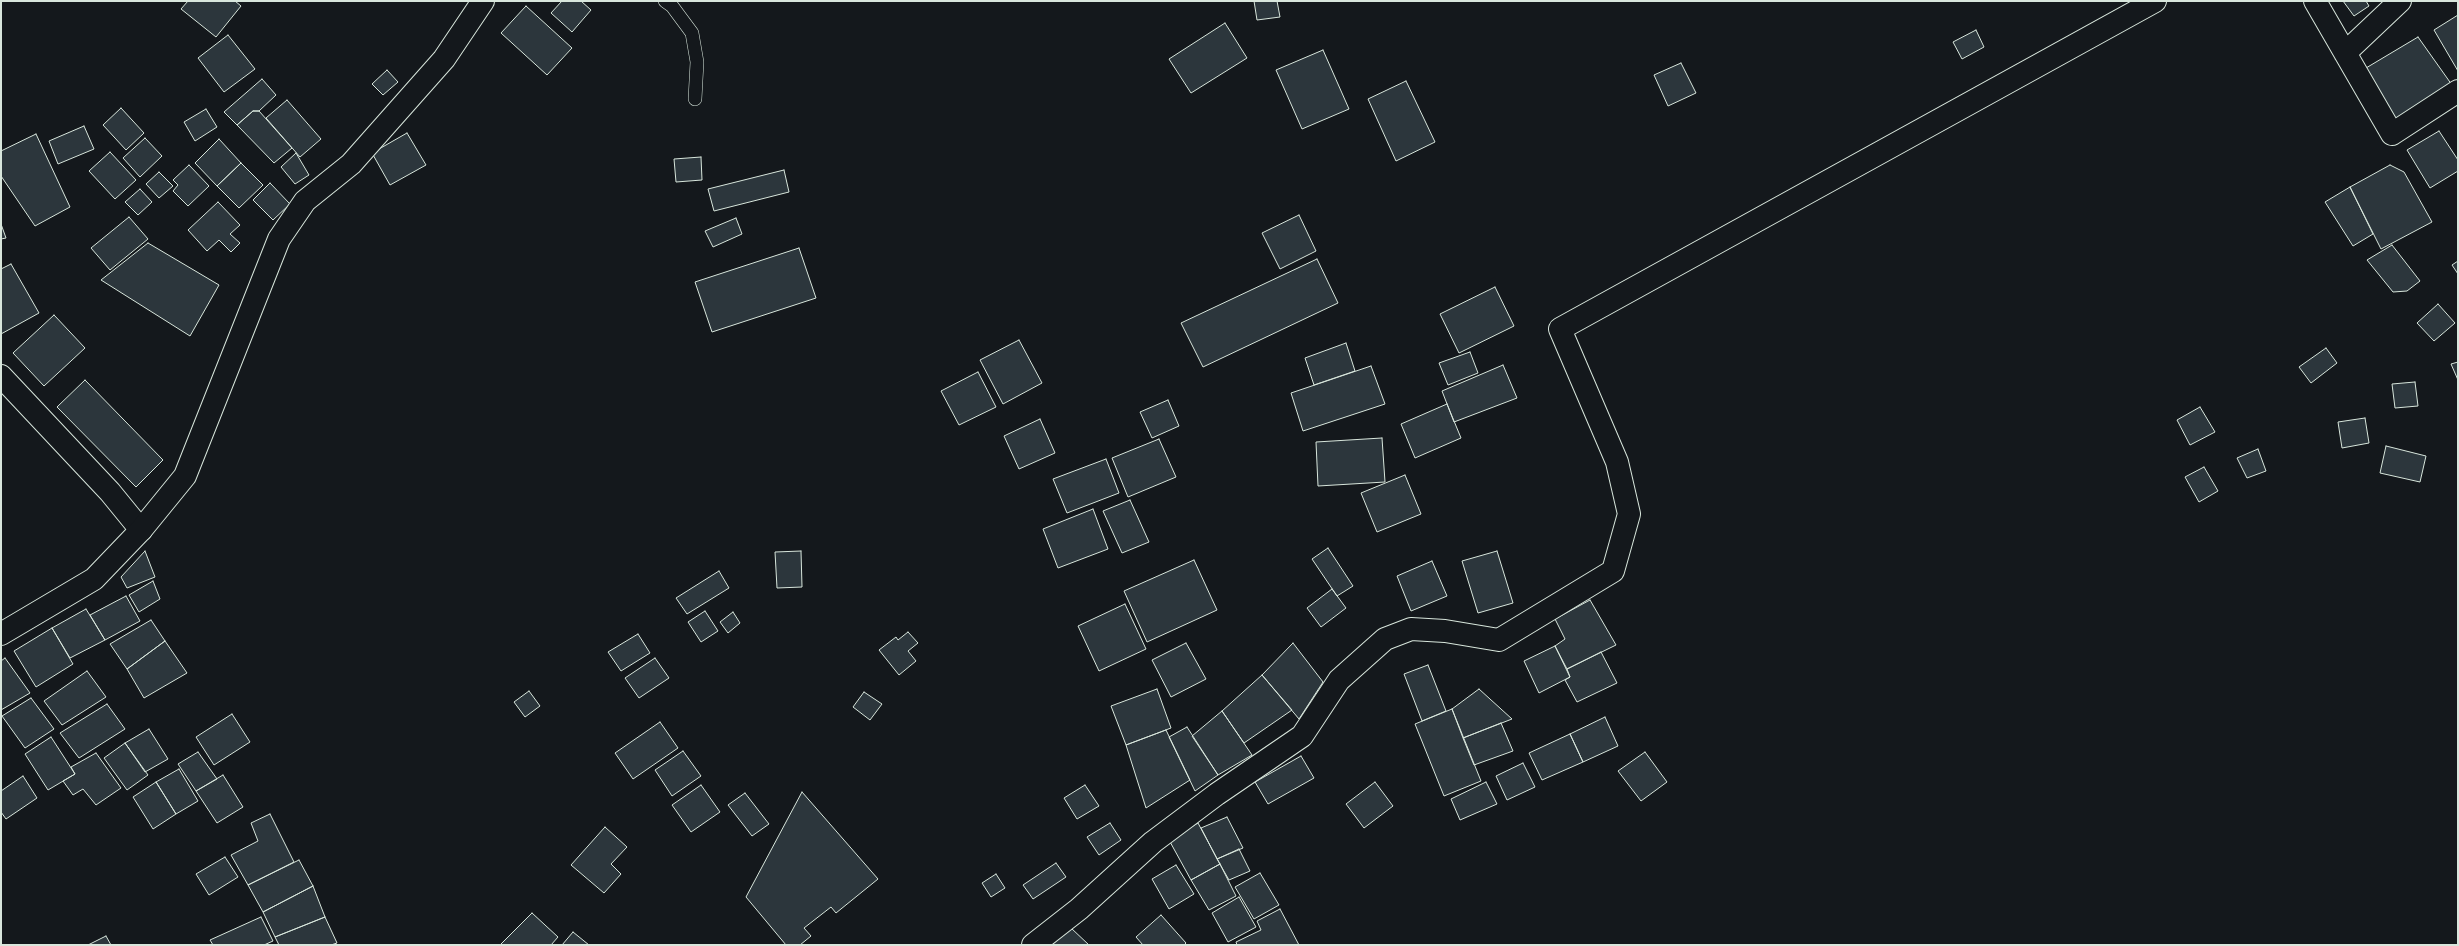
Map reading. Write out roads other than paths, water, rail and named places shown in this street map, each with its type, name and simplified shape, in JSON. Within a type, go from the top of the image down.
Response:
[{"type":"street","points":[[1,634],[94,579],[141,530],[185,476],[279,238],[304,201],[351,164],[444,59],[483,1]]},
{"type":"street","points":[[1033,945],[1079,909],[1152,842],[1217,794],[1302,736],[1339,680],[1384,639],[1411,629],[1445,631],[1499,640],[1613,571],[1629,514],[1616,462],[1560,329],[2155,1]]},
{"type":"street","points":[[2315,1],[2392,134],[2458,91]]},
{"type":"street","points":[[2345,53],[2400,1]]},
{"type":"street","points":[[1,376],[110,492],[141,530]]},
{"type":"lane","points":[[666,1],[672,6],[692,33],[697,62],[695,99]]}]
